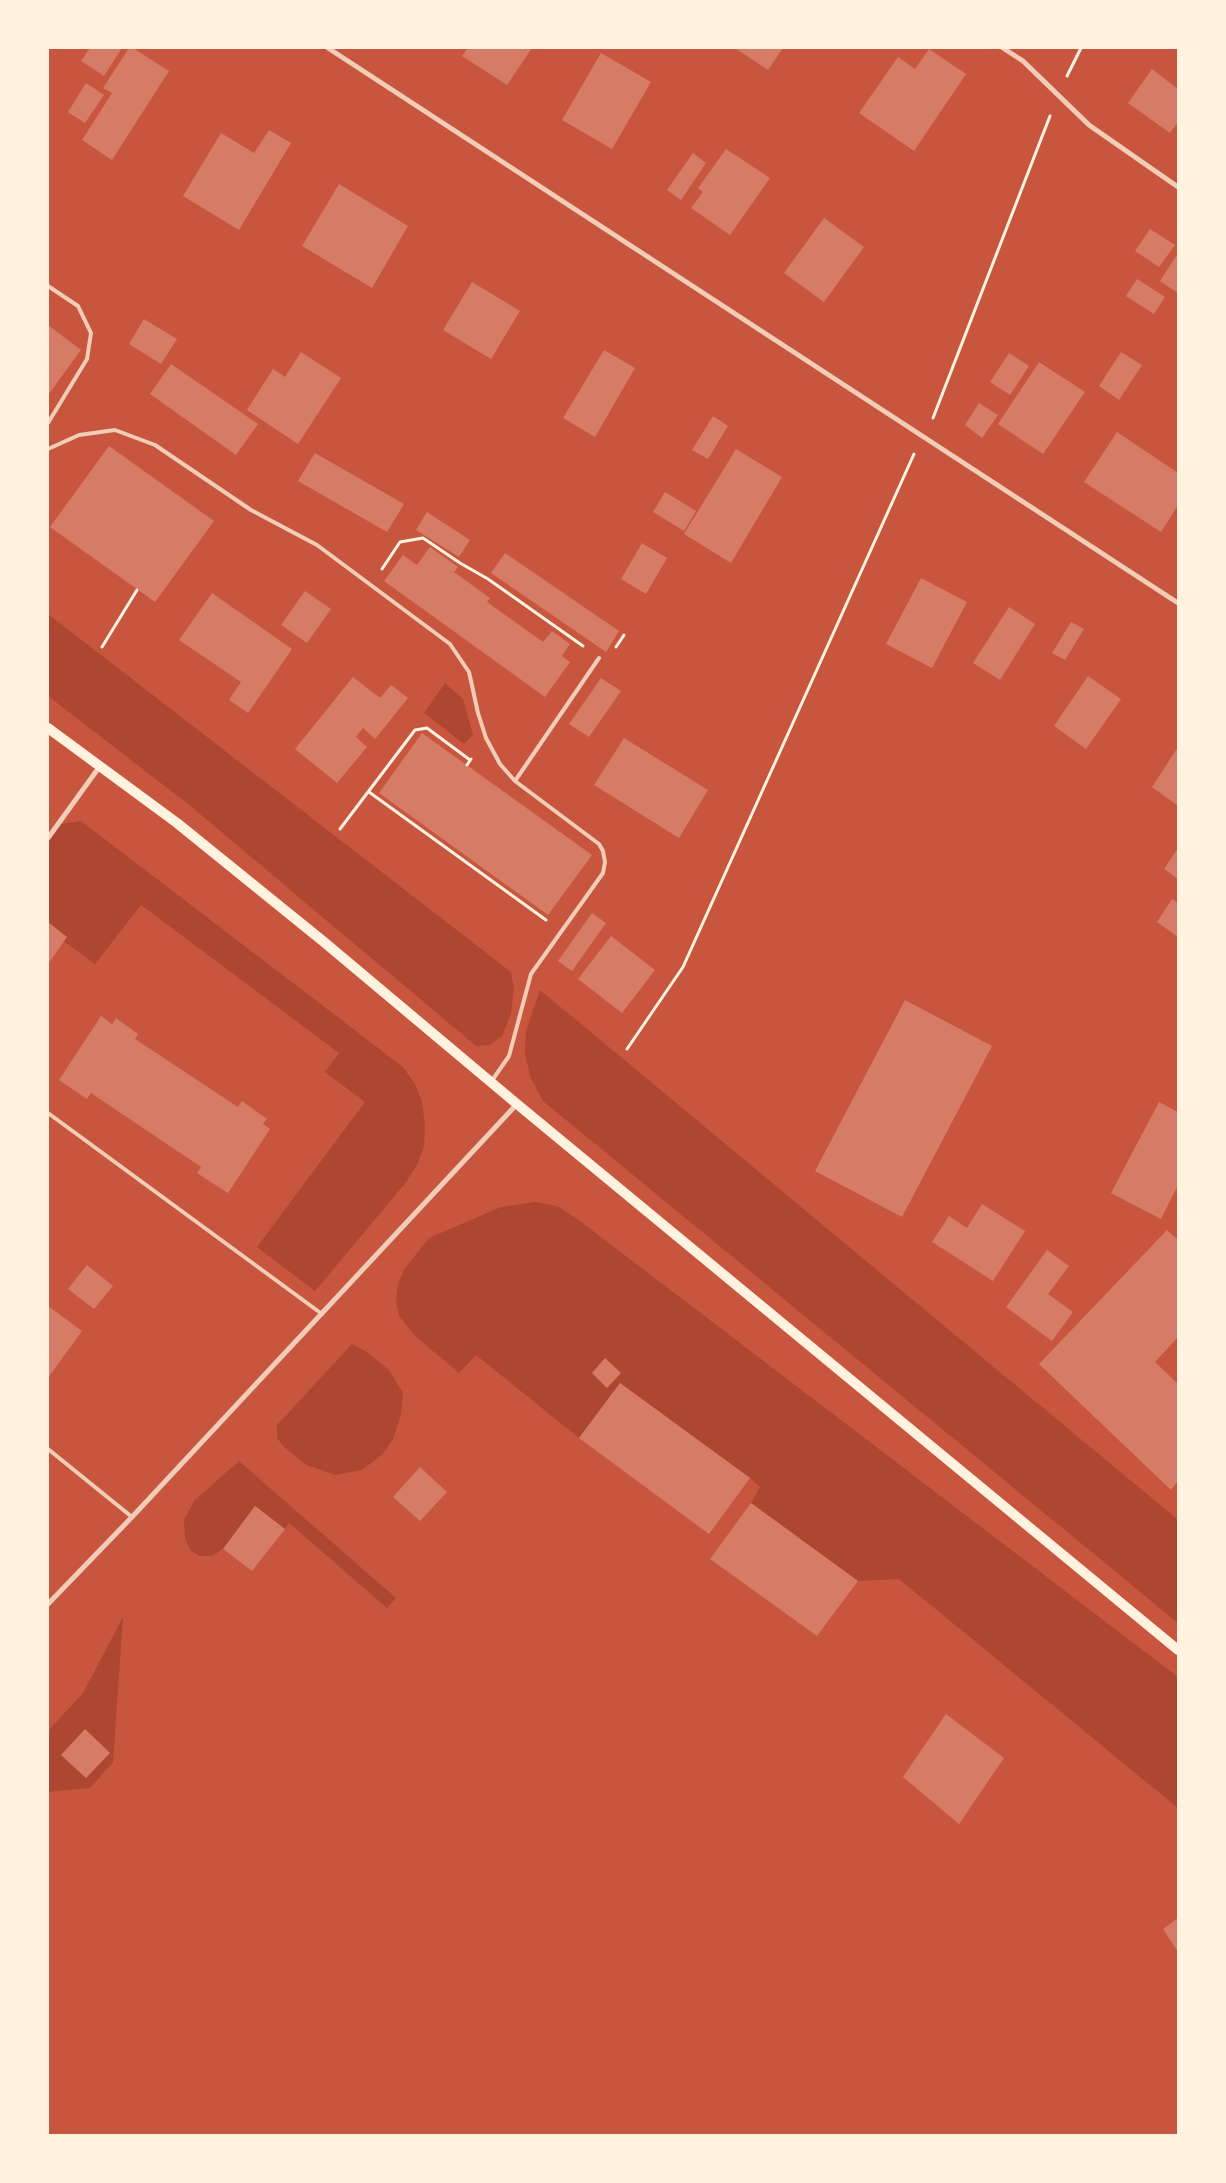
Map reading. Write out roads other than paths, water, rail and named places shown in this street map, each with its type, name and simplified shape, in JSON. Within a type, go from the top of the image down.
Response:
[{"type":"main road","points":[[48,728],[177,823],[324,942],[517,1104],[1178,1650]]},
{"type":"street","points":[[328,48],[1178,603]]},
{"type":"street","points":[[1003,48],[1022,61],[1089,125],[1178,187]]},
{"type":"street","points":[[48,838],[100,766]]},
{"type":"street","points":[[48,1604],[132,1517],[517,1104]]},
{"type":"lane","points":[[48,286],[78,306],[91,333],[87,359],[48,423]]},
{"type":"lane","points":[[48,449],[79,435],[115,430],[155,445],[251,510],[317,545],[450,644],[469,672],[478,713],[486,738],[500,764],[515,781],[599,844],[604,851],[603,873],[531,974],[509,1056],[491,1082]]},
{"type":"lane","points":[[515,781],[599,658]]},
{"type":"lane","points":[[48,1113],[322,1314]]},
{"type":"lane","points":[[48,1449],[132,1517]]}]
